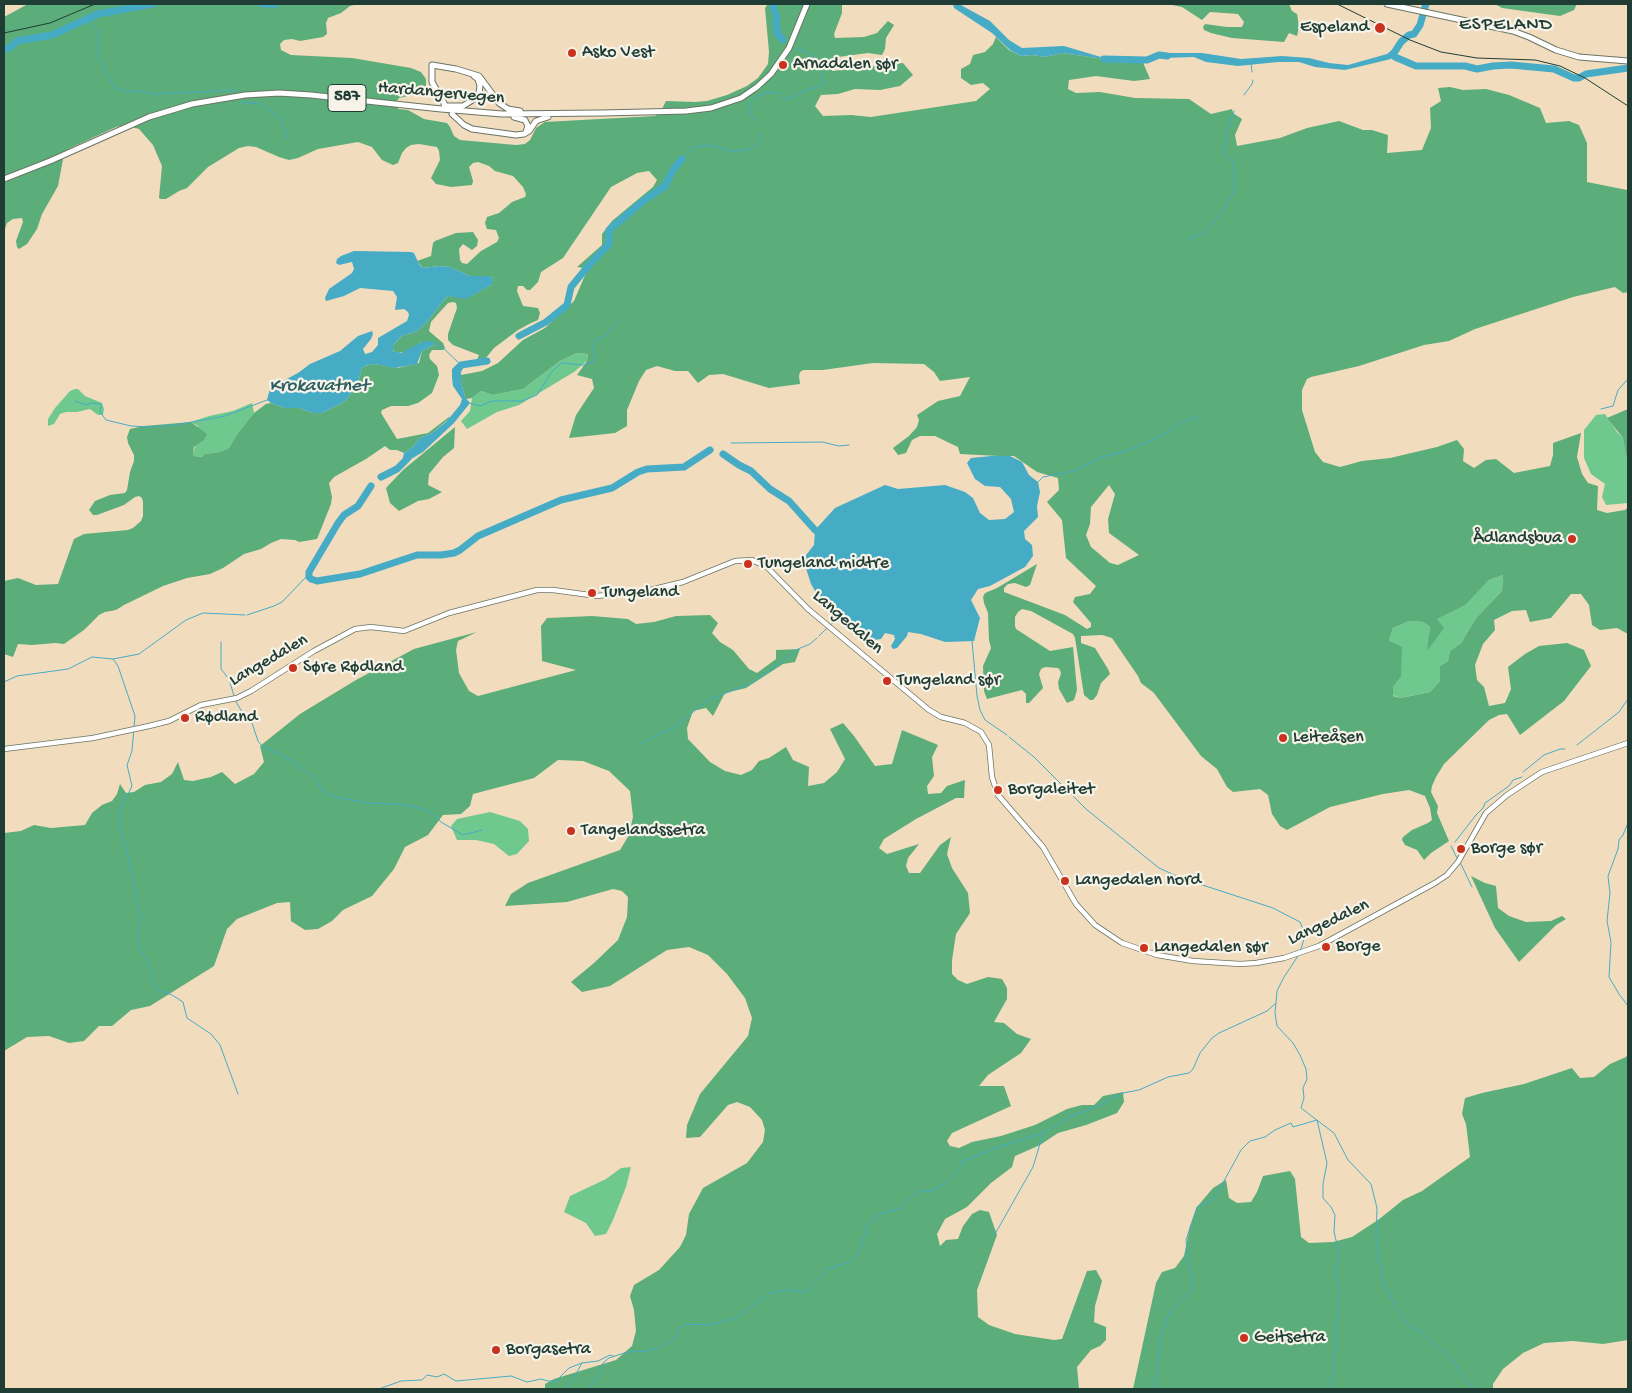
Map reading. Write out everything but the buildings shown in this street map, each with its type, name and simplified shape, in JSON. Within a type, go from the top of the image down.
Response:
[{"type":"main road","name":"Hardangervegen","points":[[4,179],[50,161],[136,121],[206,101],[245,95],[279,93],[332,96],[472,112],[525,114],[602,114],[698,110],[722,105],[741,98],[762,83],[781,62],[808,4]]},
{"type":"main road","points":[[1387,4],[1513,31],[1556,50],[1580,58],[1628,61]]},
{"type":"main road","points":[[444,103],[432,82],[432,66],[472,74]]},
{"type":"main road","name":"587","points":[[389,103],[454,107],[465,105],[474,99],[480,88],[478,79],[472,74]]},
{"type":"main road","name":"587","points":[[472,74],[482,79],[496,100],[508,109],[564,111],[580,114]]},
{"type":"main road","name":"587","points":[[472,112],[482,115],[522,118],[528,126],[526,132]]},
{"type":"main road","points":[[452,114],[464,125],[478,130],[516,135],[526,132]]},
{"type":"main road","name":"587","points":[[526,132],[536,121],[543,118],[602,114]]},
{"type":"main road","name":"Langedalen","points":[[4,749],[93,738],[149,726],[169,721],[197,707],[237,698],[327,643],[359,628],[371,627],[404,632],[449,613],[537,590],[597,596],[650,590],[683,582],[735,561],[752,560],[766,566],[808,609],[929,710],[941,717],[971,726],[981,732],[989,745],[992,778],[998,795],[1043,847],[1076,904],[1095,925],[1122,943],[1157,955],[1193,961],[1240,964],[1277,960],[1310,950],[1331,941],[1436,883],[1451,871],[1461,858],[1486,813],[1496,802],[1517,787],[1551,768],[1628,744]]},
{"type":"green space","points":[[28,4],[358,4],[350,6],[341,13],[328,18],[326,23],[327,34],[323,37],[300,41],[284,40],[280,44],[281,50],[291,55],[352,58],[411,68],[421,72],[426,79],[426,90],[422,93],[399,98],[397,101],[398,109],[408,110],[424,119],[447,123],[454,136],[460,140],[516,145],[525,144],[530,140],[536,128],[545,122],[655,116],[660,113],[666,101],[707,101],[747,86],[758,78],[768,64],[769,52],[765,8],[768,4],[842,4],[842,13],[834,34],[835,38],[864,37],[877,33],[888,21],[894,25],[886,38],[885,49],[882,55],[868,53],[838,57],[833,59],[832,71],[903,63],[913,75],[900,86],[880,90],[855,89],[838,94],[821,95],[815,106],[823,116],[851,115],[871,117],[976,101],[990,89],[983,83],[971,85],[961,78],[961,69],[970,64],[973,55],[985,52],[993,44],[996,37],[1009,50],[1021,56],[1045,57],[1062,53],[1111,60],[1142,60],[1150,79],[1134,81],[1096,76],[1069,80],[1068,89],[1076,93],[1100,92],[1135,98],[1189,99],[1211,114],[1232,109],[1233,113],[1242,119],[1235,135],[1237,146],[1280,138],[1307,128],[1339,121],[1363,130],[1372,130],[1388,135],[1387,153],[1422,150],[1431,128],[1430,108],[1441,101],[1438,88],[1486,89],[1509,95],[1540,108],[1546,123],[1569,121],[1579,125],[1587,143],[1587,182],[1627,190],[1628,188],[1628,292],[1623,293],[1615,287],[1573,297],[1475,329],[1449,341],[1424,345],[1359,366],[1311,377],[1307,379],[1302,390],[1302,410],[1315,452],[1323,462],[1340,467],[1362,461],[1390,458],[1437,447],[1457,440],[1464,449],[1463,461],[1474,468],[1486,460],[1496,459],[1514,473],[1550,466],[1553,455],[1553,443],[1581,433],[1577,457],[1582,474],[1588,483],[1598,486],[1597,510],[1607,513],[1625,510],[1628,507],[1628,634],[1617,628],[1600,630],[1592,625],[1589,605],[1581,594],[1571,594],[1551,618],[1530,622],[1526,610],[1512,611],[1494,620],[1495,630],[1483,644],[1475,665],[1477,680],[1484,687],[1489,706],[1505,703],[1511,689],[1508,667],[1539,646],[1567,643],[1584,650],[1591,666],[1564,701],[1520,735],[1507,714],[1499,715],[1489,720],[1444,764],[1436,777],[1431,792],[1438,806],[1437,813],[1449,841],[1424,860],[1417,850],[1405,845],[1402,840],[1412,830],[1432,820],[1425,796],[1409,790],[1383,794],[1330,807],[1287,830],[1280,826],[1272,814],[1268,795],[1260,789],[1233,792],[1227,787],[1217,769],[1201,756],[1154,693],[1141,683],[1112,638],[1102,635],[1081,636],[1081,643],[1095,648],[1110,674],[1101,683],[1097,695],[1093,700],[1090,700],[1084,695],[1073,634],[1031,611],[1022,609],[1015,617],[1016,629],[1050,651],[1073,647],[1077,690],[1074,700],[1067,703],[1059,689],[1060,670],[1058,668],[1045,667],[1041,669],[1039,674],[1043,688],[1029,703],[1026,703],[1026,694],[1022,690],[987,699],[984,691],[983,666],[991,648],[988,613],[983,597],[985,593],[1037,564],[1030,585],[1026,587],[1015,583],[1008,584],[1004,588],[1004,592],[1065,615],[1087,629],[1091,627],[1091,623],[1073,602],[1075,597],[1090,594],[1096,586],[1066,558],[1062,520],[1047,502],[1059,490],[1058,478],[1037,472],[1014,456],[960,454],[958,447],[935,436],[920,436],[912,440],[906,453],[898,455],[893,448],[909,436],[917,427],[919,420],[917,415],[938,401],[960,396],[970,377],[940,381],[934,372],[924,364],[873,363],[823,370],[803,370],[799,376],[800,384],[769,388],[723,374],[709,375],[698,383],[688,371],[675,371],[657,366],[646,370],[639,381],[627,410],[627,426],[615,433],[569,438],[576,415],[594,388],[592,379],[577,375],[587,361],[588,354],[577,353],[560,361],[523,389],[493,395],[481,391],[472,398],[466,399],[461,375],[482,371],[498,363],[523,340],[545,328],[574,301],[589,266],[584,268],[577,267],[602,245],[602,234],[612,221],[653,187],[657,180],[649,171],[637,173],[611,187],[563,258],[541,272],[538,282],[530,290],[523,286],[518,286],[517,291],[523,306],[538,308],[540,313],[538,320],[518,330],[494,348],[485,359],[477,363],[459,364],[458,362],[467,363],[477,360],[479,355],[453,345],[448,340],[448,334],[457,308],[456,303],[448,303],[438,314],[431,322],[429,331],[443,343],[445,348],[443,350],[432,350],[429,355],[430,359],[437,366],[439,375],[432,393],[418,403],[408,406],[391,406],[382,410],[381,413],[397,439],[428,433],[450,418],[432,433],[420,438],[412,448],[404,453],[390,450],[385,446],[334,477],[329,483],[332,497],[331,504],[317,539],[299,542],[281,539],[261,549],[244,554],[210,574],[187,578],[163,586],[116,610],[105,612],[64,644],[18,644],[13,657],[4,654],[4,581],[18,578],[36,585],[58,584],[74,539],[84,534],[128,530],[141,521],[143,502],[139,496],[124,505],[97,515],[93,515],[89,510],[95,501],[110,495],[125,493],[127,490],[134,461],[134,455],[127,437],[130,429],[191,422],[207,434],[204,440],[194,447],[194,456],[202,457],[205,454],[220,452],[229,448],[237,434],[254,413],[266,404],[271,403],[285,408],[299,408],[313,413],[322,413],[346,400],[357,386],[362,368],[365,366],[374,364],[398,368],[419,363],[422,351],[434,345],[422,342],[405,352],[396,353],[393,350],[393,345],[402,336],[417,331],[427,322],[448,296],[469,297],[491,285],[493,278],[490,276],[470,276],[450,267],[423,268],[417,261],[431,256],[435,241],[456,233],[473,232],[478,240],[477,246],[472,250],[463,244],[459,249],[460,260],[462,263],[467,264],[481,251],[497,242],[499,238],[496,230],[487,229],[485,223],[487,217],[499,213],[512,202],[525,197],[526,194],[523,187],[513,176],[495,171],[489,166],[478,162],[473,163],[469,167],[473,181],[472,185],[451,187],[436,184],[431,178],[440,160],[437,147],[419,144],[411,145],[402,153],[398,163],[393,165],[382,160],[372,147],[358,142],[318,149],[289,160],[256,147],[239,148],[208,167],[187,188],[166,199],[161,199],[159,198],[162,166],[153,145],[139,129],[125,125],[116,127],[68,149],[64,154],[58,186],[42,214],[37,229],[27,244],[19,249],[16,241],[23,222],[22,218],[13,219],[7,223],[4,232],[4,17]],"holes":[[[1109,485],[1115,494],[1108,519],[1109,533],[1139,555],[1118,565],[1110,563],[1091,547],[1086,535],[1090,524],[1091,507]],[[1503,575],[1502,591],[1476,618],[1461,643],[1450,651],[1448,661],[1440,666],[1440,681],[1430,692],[1401,698],[1393,696],[1393,687],[1401,677],[1402,647],[1389,641],[1393,628],[1409,621],[1423,622],[1430,627],[1427,651],[1444,628],[1437,619],[1465,605],[1489,580]]]},
{"type":"green space","points":[[1167,4],[1289,4],[1292,11],[1297,14],[1299,27],[1297,36],[1289,33],[1284,42],[1232,38],[1211,33],[1204,30],[1203,27],[1205,24],[1242,27],[1244,22],[1238,14],[1210,12],[1202,20],[1182,7]]},
{"type":"green space","points":[[1495,4],[1577,4],[1574,10],[1560,16],[1502,8]]},
{"type":"green space","points":[[577,353],[588,354],[587,361],[574,372],[519,405],[497,412],[467,429],[461,421],[470,411],[472,398],[481,391],[493,395],[523,389],[560,361]]},
{"type":"green space","points":[[78,389],[85,396],[102,403],[103,415],[98,415],[90,409],[66,412],[60,414],[54,424],[48,426],[48,419],[55,408],[70,391]]},
{"type":"green space","points":[[252,403],[254,413],[237,434],[229,448],[220,452],[205,454],[202,457],[194,456],[193,452],[196,445],[198,426],[191,422],[233,411]]},
{"type":"green space","points":[[1628,409],[1628,455],[1626,455],[1623,438],[1607,418]]},
{"type":"green space","points":[[1605,414],[1623,438],[1626,454],[1628,455],[1628,503],[1606,505],[1602,497],[1605,484],[1591,474],[1584,458],[1584,430],[1596,415]]},
{"type":"green space","points":[[455,427],[454,448],[443,457],[429,474],[428,485],[442,492],[399,511],[390,503],[386,488],[403,470]]},
{"type":"green space","points":[[1503,575],[1502,591],[1476,618],[1461,643],[1450,651],[1448,661],[1440,666],[1440,681],[1430,692],[1401,698],[1392,695],[1393,687],[1401,677],[1389,641],[1393,628],[1409,621],[1423,622],[1430,627],[1428,650],[1436,619],[1464,605],[1489,580]]},
{"type":"green space","points":[[710,615],[718,623],[712,633],[720,642],[733,650],[749,669],[757,673],[776,659],[776,650],[800,649],[795,662],[783,664],[746,688],[725,693],[713,716],[706,708],[693,711],[687,728],[688,739],[710,762],[725,771],[741,775],[752,770],[759,761],[769,758],[786,747],[793,760],[809,767],[808,786],[824,783],[837,772],[845,759],[830,729],[843,723],[875,766],[892,764],[902,730],[938,745],[932,757],[934,776],[927,786],[928,794],[941,793],[947,786],[965,780],[964,798],[956,798],[916,819],[884,839],[879,848],[887,854],[919,844],[908,858],[906,866],[909,873],[920,873],[940,845],[951,837],[947,854],[952,868],[968,893],[970,913],[956,934],[952,974],[958,980],[967,984],[988,977],[1002,979],[1007,988],[1007,999],[994,1022],[1004,1023],[1017,1034],[1031,1039],[1021,1053],[988,1075],[979,1086],[1004,1086],[1011,1106],[952,1133],[947,1141],[950,1146],[959,1148],[972,1142],[1001,1136],[1035,1125],[1067,1109],[1082,1105],[1094,1105],[1103,1096],[1123,1092],[1124,1102],[1117,1113],[1058,1133],[1040,1145],[1015,1156],[1012,1167],[991,1183],[967,1207],[945,1219],[937,1234],[940,1246],[946,1240],[958,1239],[963,1226],[972,1214],[980,1210],[989,1212],[997,1235],[977,1290],[978,1317],[989,1325],[1015,1334],[1054,1340],[1062,1339],[1087,1271],[1096,1270],[1102,1281],[1095,1306],[1094,1322],[1106,1327],[1106,1340],[1100,1346],[1091,1350],[1077,1367],[1079,1389],[545,1389],[545,1384],[554,1379],[616,1360],[632,1346],[636,1331],[634,1310],[630,1296],[634,1285],[659,1270],[680,1247],[686,1235],[689,1214],[703,1188],[747,1163],[763,1142],[765,1130],[762,1120],[750,1107],[737,1102],[728,1105],[700,1137],[686,1138],[687,1125],[700,1094],[748,1036],[752,1018],[745,998],[727,974],[708,955],[689,947],[667,950],[610,986],[582,992],[571,982],[618,940],[627,917],[628,897],[622,891],[613,889],[567,902],[505,906],[511,894],[528,883],[620,850],[629,835],[633,817],[630,791],[609,771],[583,761],[558,760],[534,778],[473,794],[470,806],[461,814],[443,815],[428,835],[405,847],[394,869],[372,896],[343,910],[332,921],[318,929],[305,930],[291,921],[290,902],[277,903],[237,919],[227,929],[214,966],[150,1006],[131,1010],[112,1026],[99,1026],[84,1041],[69,1043],[49,1036],[27,1037],[4,1051],[4,833],[21,831],[34,825],[51,828],[85,825],[92,813],[102,805],[112,801],[117,794],[120,784],[126,793],[134,792],[145,785],[161,782],[172,774],[178,762],[184,780],[193,781],[211,777],[222,772],[235,784],[254,774],[264,762],[260,746],[300,714],[356,680],[414,649],[477,632],[458,641],[456,650],[459,673],[469,691],[478,696],[576,670],[542,661],[541,626],[547,618],[592,616],[628,619],[636,624],[654,622],[676,616]]},
{"type":"green space","points":[[490,812],[520,821],[528,829],[529,841],[517,854],[509,856],[494,844],[476,840],[457,840],[451,826],[457,819]]},
{"type":"green space","points":[[1471,876],[1496,886],[1498,908],[1509,916],[1526,922],[1551,921],[1562,916],[1566,919],[1556,925],[1519,962],[1495,928]]},
{"type":"green space","points":[[1628,1054],[1628,1340],[1603,1344],[1573,1341],[1544,1343],[1523,1353],[1503,1369],[1493,1384],[1493,1389],[1133,1389],[1156,1283],[1162,1272],[1175,1268],[1184,1256],[1190,1226],[1197,1207],[1213,1188],[1226,1180],[1229,1198],[1237,1203],[1251,1202],[1263,1176],[1290,1171],[1295,1179],[1301,1237],[1309,1243],[1333,1242],[1352,1237],[1378,1220],[1403,1200],[1422,1191],[1470,1157],[1466,1124],[1462,1114],[1465,1098],[1524,1084],[1572,1068],[1580,1078],[1594,1077],[1610,1064],[1626,1057]]},
{"type":"green space","points":[[631,1167],[626,1187],[606,1234],[595,1236],[586,1223],[564,1212],[570,1196],[606,1179],[621,1168]]},
{"type":"water","points":[[953,4],[959,4],[990,21],[1009,40],[1022,48],[1064,46],[1111,60],[1062,53],[1045,57],[1021,56],[1010,50],[992,33],[954,8]]},
{"type":"water","points":[[1396,47],[1399,48],[1398,52],[1391,59],[1345,70],[1315,67],[1299,62],[1238,66],[1206,62],[1194,57],[1163,58],[1159,55],[1168,53],[1202,53],[1241,59],[1282,56],[1309,58],[1348,65],[1387,54]]},
{"type":"water","name":"Krokavatnet","points":[[354,251],[411,252],[414,253],[423,268],[450,267],[470,276],[490,276],[493,278],[493,281],[491,285],[466,299],[448,296],[427,322],[417,331],[402,336],[393,345],[393,351],[401,353],[422,342],[432,341],[434,345],[422,351],[417,364],[395,368],[374,364],[365,366],[362,368],[357,386],[346,400],[322,413],[313,413],[299,408],[285,408],[271,403],[267,400],[270,388],[298,373],[310,364],[340,351],[358,336],[372,331],[371,339],[363,349],[365,354],[372,352],[378,345],[378,338],[407,321],[408,312],[404,309],[395,310],[397,297],[393,291],[360,288],[344,296],[326,301],[325,298],[329,289],[352,273],[354,269],[352,262],[339,265],[336,263],[337,259]]},
{"type":"water","points":[[457,364],[461,365],[461,382],[465,397],[470,403],[454,423],[423,452],[406,462],[402,462],[404,453],[412,448],[420,438],[432,433],[446,422],[460,405],[462,399],[453,386],[452,378],[452,369]]},
{"type":"water","points":[[1010,456],[1022,462],[1029,475],[1038,482],[1040,492],[1037,506],[1038,517],[1024,531],[1025,539],[1032,545],[1033,556],[1025,567],[990,586],[978,589],[971,600],[980,618],[974,641],[945,642],[908,632],[897,648],[893,649],[891,646],[895,639],[894,635],[885,633],[881,639],[874,640],[859,633],[849,623],[848,617],[825,602],[815,591],[803,559],[814,545],[815,530],[835,508],[885,485],[898,489],[945,485],[965,492],[973,498],[980,513],[989,520],[1005,519],[1014,512],[1011,499],[1000,487],[985,486],[975,479],[967,463],[971,458]]},
{"type":"waterway","points":[[4,50],[11,47],[17,41],[52,35],[98,14],[153,4]]},
{"type":"waterway","points":[[262,4],[276,4]]},
{"type":"waterway","points":[[774,4],[778,34],[783,40]]},
{"type":"waterway","points":[[1394,53],[1401,42],[1409,35],[1414,34],[1420,25],[1426,4]]},
{"type":"waterway","points":[[86,19],[99,32],[99,58],[113,86],[123,91],[154,94],[235,90]]},
{"type":"waterway","points":[[755,120],[750,114],[748,107],[753,99],[762,94],[779,93],[788,99],[822,85],[824,82],[820,66],[813,55],[797,48]]},
{"type":"waterway","points":[[1393,54],[1395,57],[1416,66],[1465,66],[1477,69],[1511,65],[1554,69],[1574,78],[1579,78],[1586,74],[1628,68]]},
{"type":"waterway","points":[[1104,59],[1147,60],[1159,55],[1167,56]]},
{"type":"waterway","points":[[1251,63],[1252,72]]},
{"type":"waterway","points":[[1244,95],[1253,80]]},
{"type":"waterway","points":[[240,102],[261,104],[280,118],[287,138]]},
{"type":"waterway","points":[[1188,239],[1205,233],[1234,192],[1235,174],[1233,162],[1225,156],[1226,135],[1234,111]]},
{"type":"waterway","points":[[682,159],[694,147],[712,145],[729,151],[748,150],[762,139],[761,133]]},
{"type":"waterway","points":[[519,336],[546,322],[567,305],[571,287],[609,244],[609,230],[643,201],[665,186],[673,170],[682,159]]},
{"type":"waterway","points":[[469,403],[480,406],[492,401],[522,401],[537,395],[551,373],[561,363],[584,365],[595,361],[592,347],[595,341],[606,335],[620,320]]},
{"type":"waterway","points":[[434,343],[440,345],[461,365]]},
{"type":"waterway","points":[[457,372],[461,365],[487,361]]},
{"type":"waterway","points":[[1601,409],[1613,406],[1618,390],[1628,379]]},
{"type":"waterway","points":[[75,401],[86,405],[91,403],[101,404],[100,412],[106,420],[131,426],[149,427],[175,425],[225,416],[267,400]]},
{"type":"waterway","points":[[1038,482],[1043,477],[1074,471],[1102,457],[1126,451],[1161,436],[1182,422],[1198,417]]},
{"type":"waterway","points":[[731,443],[822,442],[839,446],[849,445]]},
{"type":"waterway","points":[[371,486],[358,506],[344,515],[338,523],[309,572],[311,579],[317,581],[360,574],[417,555],[454,553],[478,536],[561,500],[612,488],[638,472],[647,469],[684,467],[710,450]]},
{"type":"waterway","points":[[723,454],[751,471],[770,489],[789,501],[815,530]]},
{"type":"waterway","points":[[381,477],[397,469],[408,458]]},
{"type":"waterway","points":[[247,615],[282,602],[308,575]]},
{"type":"waterway","points":[[238,1094],[220,1045],[211,1034],[187,1018],[183,1002],[172,995],[158,990],[153,982],[149,964],[139,948],[138,929],[141,919],[128,854],[121,832],[121,808],[132,786],[127,765],[132,751],[135,716],[118,666],[113,659],[139,654],[186,620],[203,613],[245,615]]},
{"type":"waterway","points":[[830,625],[841,618],[849,619]]},
{"type":"waterway","points":[[819,636],[827,628]]},
{"type":"waterway","points":[[641,744],[672,729],[708,700],[750,684],[798,649],[810,644],[817,638]]},
{"type":"waterway","points":[[972,641],[980,710],[985,720],[1007,735]]},
{"type":"waterway","points":[[221,642],[221,669],[229,679],[234,696]]},
{"type":"waterway","points":[[4,682],[17,676],[68,669],[92,657],[113,659]]},
{"type":"waterway","points":[[1577,745],[1619,712],[1628,699]]},
{"type":"waterway","points":[[235,700],[242,712]]},
{"type":"waterway","points":[[243,716],[252,723],[258,741],[262,746],[291,760],[314,777],[322,790],[334,797],[368,803],[416,807],[430,812],[441,822],[463,835],[482,830]]},
{"type":"waterway","points":[[1009,737],[1034,757],[1086,809],[1159,868],[1181,878],[1273,908],[1300,922],[1304,939],[1300,952]]},
{"type":"waterway","points":[[1523,772],[1544,755],[1565,749]]},
{"type":"waterway","points":[[1455,842],[1485,803],[1509,786],[1513,780],[1522,777]]},
{"type":"waterway","points":[[1628,823],[1619,840],[1618,849],[1608,876],[1610,893],[1607,921],[1611,942],[1609,977],[1628,1006]]},
{"type":"waterway","points":[[1451,846],[1457,858]]},
{"type":"waterway","points":[[1460,862],[1472,887]]},
{"type":"waterway","points":[[1298,956],[1277,991],[1275,1013],[1277,1026],[1293,1043],[1306,1069],[1307,1079],[1303,1088],[1304,1098],[1301,1108],[1334,1133],[1348,1160],[1371,1184],[1377,1208],[1376,1240],[1383,1282],[1396,1307],[1406,1323],[1422,1333],[1454,1362],[1467,1383],[1476,1389]]},
{"type":"waterway","points":[[589,1389],[597,1378],[603,1363],[609,1358],[627,1352],[649,1351],[660,1347],[675,1338],[679,1328],[687,1324],[712,1325],[737,1317],[772,1292],[789,1290],[803,1292],[809,1289],[828,1269],[849,1262],[856,1256],[861,1248],[867,1227],[874,1218],[885,1212],[900,1209],[920,1191],[932,1191],[945,1183],[960,1169],[961,1162],[996,1148],[1043,1133],[1069,1117],[1098,1106],[1123,1093],[1139,1090],[1168,1077],[1189,1073],[1193,1069],[1200,1053],[1212,1038],[1267,1011],[1275,1004]]},
{"type":"waterway","points":[[1152,1389],[1155,1387],[1161,1335],[1170,1312],[1192,1290],[1193,1277],[1188,1262],[1186,1240],[1197,1207],[1214,1199],[1241,1150],[1250,1141],[1265,1137],[1291,1123],[1293,1127],[1317,1120],[1327,1163],[1323,1184],[1323,1198],[1335,1215],[1334,1232],[1340,1256],[1335,1273],[1340,1291],[1331,1389]]},
{"type":"waterway","points":[[995,1234],[1033,1167],[1043,1134]]},
{"type":"waterway","points":[[565,1389],[582,1363],[598,1361],[610,1355],[613,1356]]},
{"type":"waterway","points":[[379,1389],[401,1381],[422,1380],[427,1375],[437,1377],[444,1374],[456,1381],[511,1376],[527,1382],[541,1379],[556,1381],[569,1368],[582,1363]]},
{"type":"railway","points":[[4,33],[50,23],[95,4]]},
{"type":"railway","points":[[1337,4],[1410,40],[1441,52],[1477,58],[1535,60],[1560,66],[1585,78],[1628,106]]},
{"type":"place","name":"Espeland","points":[[1380,28]]},
{"type":"place","name":"Asko Vest","points":[[572,53]]},
{"type":"place","name":"Arnadalen sør","points":[[783,65]]},
{"type":"place","name":"Ådlandsbua","points":[[1572,539]]},
{"type":"place","name":"Tungeland midtre","points":[[748,564]]},
{"type":"place","name":"Tungeland","points":[[592,593]]},
{"type":"place","name":"Søre Rødland","points":[[293,668]]},
{"type":"place","name":"Tungeland sør","points":[[887,681]]},
{"type":"place","name":"Rødland","points":[[185,718]]},
{"type":"place","name":"Leiteåsen","points":[[1283,738]]},
{"type":"place","name":"Borgaleitet","points":[[998,790]]},
{"type":"place","name":"Tangelandssetra","points":[[571,831]]},
{"type":"place","name":"Borge sør","points":[[1461,849]]},
{"type":"place","name":"Langedalen nord","points":[[1065,881]]},
{"type":"place","name":"Borge","points":[[1326,947]]},
{"type":"place","name":"Langedalen sør","points":[[1144,948]]},
{"type":"place","name":"Geitsetra","points":[[1244,1338]]},
{"type":"place","name":"Borgasetra","points":[[496,1350]]},
{"type":"district","name":"ESPELAND","points":[[1506,26]]}]
